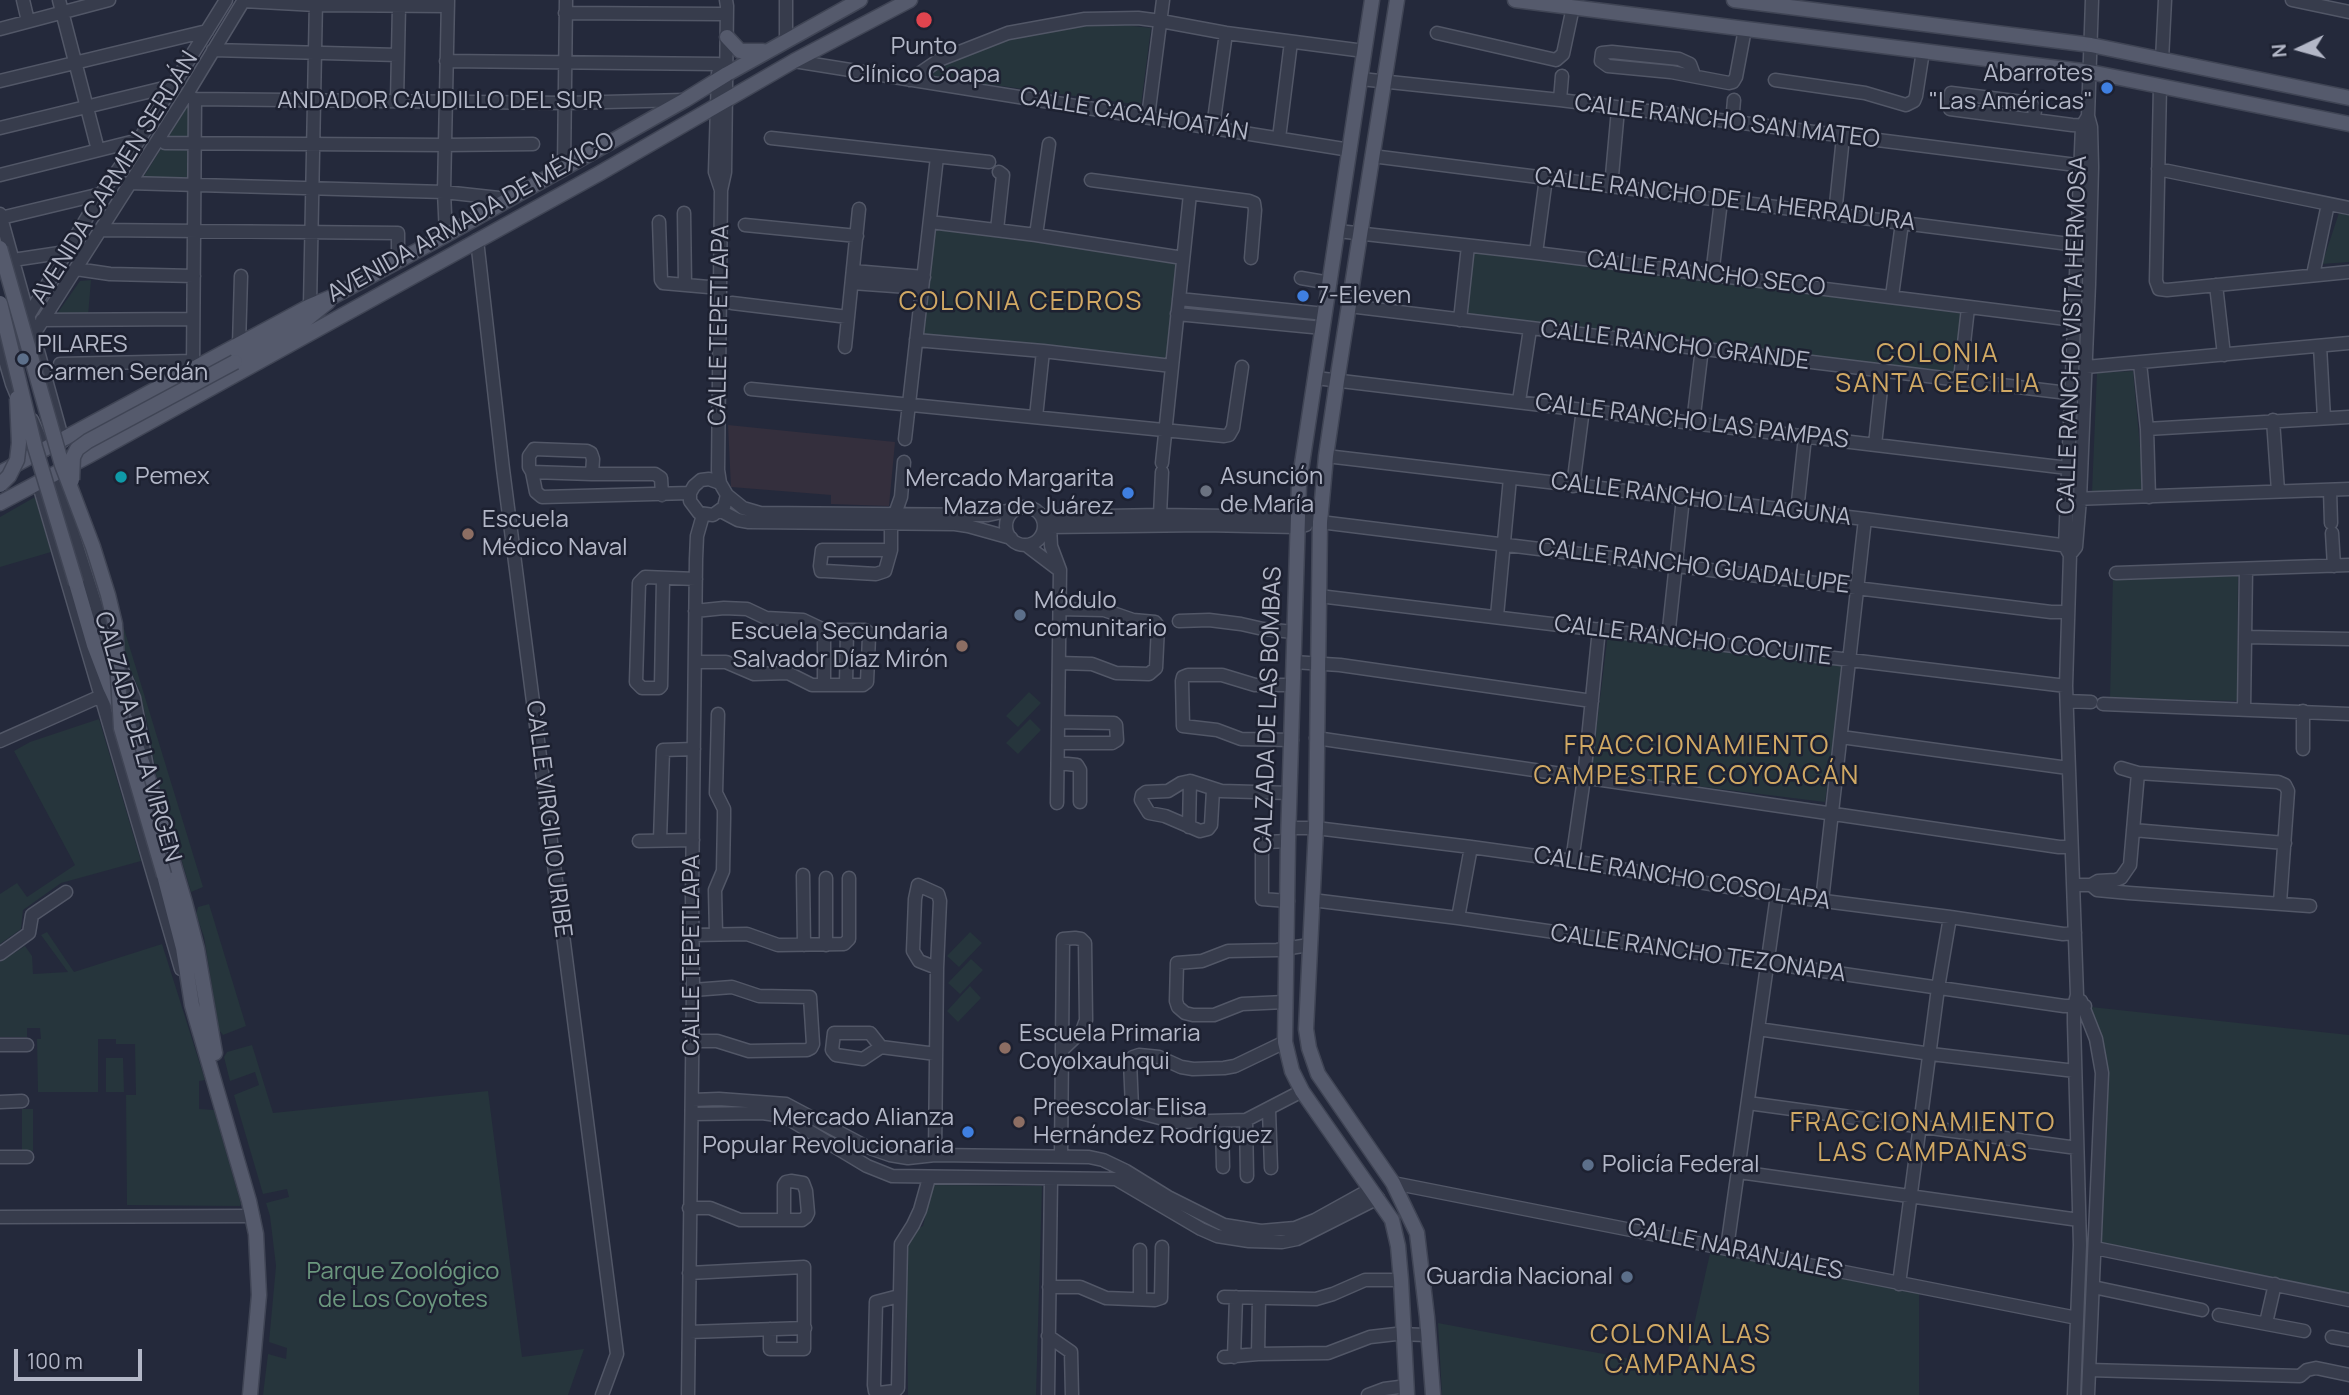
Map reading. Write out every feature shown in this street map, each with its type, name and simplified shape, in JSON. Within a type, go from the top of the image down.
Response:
[{"type":"main road","name":"AVENIDA ARMADA DE MÉXICO","points":[[0,473],[63,441],[193,366],[402,260],[685,100],[721,72],[768,51],[860,0]]},
{"type":"main road","name":"AVENIDA ARMADA DE MÉXICO","points":[[0,503],[477,240],[794,61],[910,0]]},
{"type":"main road","name":"CALZADA DE LAS BOMBAS","points":[[1372,0],[1299,484],[1285,1042],[1292,1071],[1302,1091],[1392,1220],[1402,1280],[1407,1391]]},
{"type":"main road","name":"CALZADA DE LAS BOMBAS","points":[[1397,0],[1337,381],[1320,522],[1316,828],[1306,1029],[1309,1048],[1318,1073],[1393,1182],[1416,1233],[1433,1395]]},
{"type":"main road","points":[[1515,0],[2090,72],[2349,124]]},
{"type":"main road","points":[[1734,0],[2091,45],[2349,98]]},
{"type":"main road","points":[[727,37],[740,51],[768,51]]},
{"type":"main road","name":"CALZADA DE LA VIRGEN","points":[[0,248],[62,465],[93,547],[115,624],[121,728],[183,948],[192,1005],[253,1216],[259,1263],[259,1296],[250,1395]]},
{"type":"main road","points":[[74,496],[71,475],[73,457],[88,441],[292,331],[322,309],[334,296]]},
{"type":"main road","name":"CALZADA DE LA VIRGEN","points":[[0,303],[15,377],[94,645],[149,781],[193,930],[214,1047],[211,1070]]},
{"type":"main road","points":[[0,485],[13,468],[18,451],[15,377]]},
{"type":"street","points":[[23,0],[28,22]]},
{"type":"street","points":[[0,29],[28,22],[61,6],[109,0]]},
{"type":"street","name":"AVENIDA CARMEN SERDÁN","points":[[42,365],[34,334],[36,318],[66,252],[226,0]]},
{"type":"street","name":"CALLE TEPETLAPA","points":[[723,489],[718,458],[721,190],[725,173],[720,14],[724,0]]},
{"type":"street","name":"CALLE TEPETLAPA","points":[[721,72],[727,37],[727,6],[724,0]]},
{"type":"street","points":[[786,0],[786,41]]},
{"type":"street","points":[[1148,117],[1163,0]]},
{"type":"street","name":"CALLE RANCHO VISTA HERMOSA","points":[[2074,1395],[2079,1220],[2075,1071],[2079,1002],[2074,933],[2066,685],[2078,394],[2074,320],[2082,284],[2092,0]]},
{"type":"street","points":[[2162,60],[2165,0]]},
{"type":"street","points":[[2292,0],[2349,12]]},
{"type":"street","points":[[243,1],[399,6],[448,3],[444,192],[446,235]]},
{"type":"street","name":"AVENIDA CARMEN SERDÁN","points":[[4,357],[76,269],[128,183],[191,97],[213,50],[243,1]]},
{"type":"street","points":[[310,306],[316,3]]},
{"type":"street","points":[[61,6],[98,150]]},
{"type":"street","points":[[397,101],[399,6]]},
{"type":"street","points":[[564,169],[566,7],[720,14]]},
{"type":"street","points":[[1437,33],[1551,61],[1563,54],[1573,7]]},
{"type":"street","points":[[910,80],[939,60],[1008,33],[1085,19],[1138,18],[1226,33],[1364,51]]},
{"type":"street","points":[[1694,75],[1690,64],[1679,59],[1612,51],[1602,53],[1601,61],[1608,66],[1733,82],[1745,29]]},
{"type":"street","points":[[0,81],[207,31]]},
{"type":"street","points":[[1213,127],[1226,33]]},
{"type":"street","points":[[1279,138],[1291,42]]},
{"type":"street","points":[[213,50],[398,55]]},
{"type":"street","points":[[1776,80],[1865,93],[1910,104],[1916,96],[1923,51]]},
{"type":"street","points":[[446,61],[565,62],[721,72]]},
{"type":"street","name":"CALLE CACAHOATÁN","points":[[794,61],[1350,150]]},
{"type":"street","points":[[1560,100],[1562,76]]},
{"type":"street","name":"CALLE RANCHO SAN MATEO","points":[[1361,79],[1560,100],[2086,166]]},
{"type":"street","points":[[0,128],[172,86]]},
{"type":"street","points":[[2160,86],[2155,281],[2158,289],[2349,272]]},
{"type":"street","points":[[2033,120],[2035,111],[2031,103],[1951,93],[1950,109],[2033,120],[2087,123]]},
{"type":"street","points":[[60,364],[193,366],[195,143],[191,97]]},
{"type":"street","name":"ANDADOR CAUDILLO DEL SUR","points":[[191,97],[565,103],[685,100]]},
{"type":"street","points":[[1732,123],[1734,100]]},
{"type":"street","points":[[1611,187],[1618,109]]},
{"type":"street","points":[[1835,214],[1843,137]]},
{"type":"street","points":[[771,138],[989,162]]},
{"type":"street","points":[[0,175],[139,140]]},
{"type":"street","points":[[165,143],[533,144]]},
{"type":"street","points":[[1036,235],[1049,144]]},
{"type":"street","name":"CALLE RANCHO DE LA HERRADURA","points":[[1372,156],[2077,245]]},
{"type":"street","points":[[905,439],[937,157]]},
{"type":"street","name":"CALLE RANCHO VISTA HERMOSA","points":[[2073,499],[2068,468],[2078,394],[2086,367],[2082,284],[2077,245],[2086,166]]},
{"type":"street","points":[[2158,169],[2349,208]]},
{"type":"street","points":[[997,230],[1003,174],[999,172]]},
{"type":"street","points":[[1536,253],[1546,178]]},
{"type":"street","points":[[1091,180],[1254,203],[1251,258]]},
{"type":"street","points":[[128,183],[444,192],[508,200]]},
{"type":"street","points":[[101,194],[1,216],[13,260],[36,318],[193,319]]},
{"type":"street","points":[[1160,515],[1165,430],[1190,194]]},
{"type":"street","points":[[1712,275],[1721,201]]},
{"type":"street","points":[[2313,275],[2328,204]]},
{"type":"street","points":[[845,347],[859,209]]},
{"type":"street","points":[[684,213],[685,285]]},
{"type":"street","points":[[659,222],[663,283],[720,288]]},
{"type":"street","points":[[930,222],[1183,258]]},
{"type":"street","points":[[1892,296],[1902,223]]},
{"type":"street","points":[[745,225],[857,236]]},
{"type":"street","points":[[100,230],[398,233],[398,250],[402,260]]},
{"type":"street","name":"CALLE RANCHO SECO","points":[[1338,231],[2074,320]]},
{"type":"street","name":"CALLE VIRGILIO URIBE","points":[[477,240],[506,493],[617,1353],[602,1395]]},
{"type":"street","points":[[1460,320],[1468,246]]},
{"type":"street","points":[[13,260],[66,252]]},
{"type":"street","points":[[76,269],[110,274],[194,276]]},
{"type":"street","points":[[239,345],[241,276]]},
{"type":"street","points":[[852,277],[923,282]]},
{"type":"street","points":[[1301,278],[1330,283]]},
{"type":"street","points":[[2216,285],[2224,355]]},
{"type":"street","points":[[1179,299],[1248,306],[1324,321]]},
{"type":"street","points":[[732,303],[848,317]]},
{"type":"street","points":[[1247,321],[1248,306]]},
{"type":"street","name":"CALLE RANCHO GRANDE","points":[[1349,306],[2078,394]]},
{"type":"street","points":[[1960,379],[1968,308]]},
{"type":"street","points":[[1177,314],[1247,321],[1324,321]]},
{"type":"street","points":[[1519,401],[1530,329]]},
{"type":"street","points":[[916,340],[1172,366]]},
{"type":"street","name":"CALZADA DE LA VIRGEN","points":[[0,343],[15,377],[18,401],[37,429],[45,450]]},
{"type":"street","points":[[2086,367],[2349,343]]},
{"type":"street","points":[[2320,346],[2324,418]]},
{"type":"street","points":[[1693,423],[1702,348]]},
{"type":"street","points":[[1036,417],[1043,351]]},
{"type":"street","points":[[2140,363],[2147,429],[2149,497]]},
{"type":"street","points":[[15,377],[18,389],[32,389],[38,384],[42,365]]},
{"type":"street","points":[[42,365],[63,441]]},
{"type":"street","points":[[751,389],[1224,436],[1229,435],[1233,428],[1242,366]]},
{"type":"street","points":[[1875,445],[1883,370]]},
{"type":"street","name":"CALLE RANCHO LAS PAMPAS","points":[[1316,378],[2068,468]]},
{"type":"street","points":[[1573,485],[1583,409]]},
{"type":"street","points":[[2147,429],[2349,417]]},
{"type":"street","points":[[2273,420],[2278,491]]},
{"type":"street","points":[[1797,511],[1805,437]]},
{"type":"street","points":[[592,474],[591,453],[582,450],[534,449],[528,456],[528,467],[532,472],[536,492],[542,497],[691,493]]},
{"type":"street","name":"CALLE RANCHO LA LAGUNA","points":[[1326,456],[1865,519],[2070,550]]},
{"type":"street","name":"CALLE TEPETLAPA","points":[[705,479],[718,458]]},
{"type":"street","points":[[891,550],[822,550],[821,571],[882,574],[885,571],[891,550],[892,519],[901,497],[904,462]]},
{"type":"street","points":[[532,472],[654,474],[661,478],[662,495]]},
{"type":"street","points":[[54,474],[100,618],[134,698],[149,781]]},
{"type":"street","points":[[1497,615],[1510,478]]},
{"type":"street","points":[[723,489],[726,503],[721,511],[713,515],[703,515],[691,505],[691,493],[697,482],[713,480],[723,489],[743,508],[750,517]]},
{"type":"street","name":"CALZADA DE LA VIRGEN","points":[[38,482],[192,1005]]},
{"type":"street","points":[[2073,499],[2349,489]]},
{"type":"street","points":[[2330,490],[2334,566]]},
{"type":"street","points":[[1668,638],[1683,498]]},
{"type":"street","points":[[721,511],[738,520],[806,514],[934,519],[988,514],[1028,506],[1045,523],[1060,570],[1057,803]]},
{"type":"street","points":[[1011,538],[1006,522],[1016,509]]},
{"type":"street","name":"CALLE TEPETLAPA","points":[[688,1395],[695,611],[697,536],[703,515]]},
{"type":"street","points":[[1027,545],[1038,540],[1045,523],[1053,517],[1160,515],[1297,522]]},
{"type":"street","points":[[934,519],[1011,538],[1027,545],[1060,570]]},
{"type":"street","points":[[1822,901],[1865,519]]},
{"type":"street","points":[[1045,523],[1203,525],[1297,522]]},
{"type":"street","name":"CALLE RANCHO GUADALUPE","points":[[1297,522],[1320,522],[1502,543],[2068,612]]},
{"type":"street","points":[[2116,573],[2349,565]]},
{"type":"street","points":[[2245,710],[2246,569]]},
{"type":"street","points":[[663,579],[662,686],[642,688],[636,682],[639,583],[645,577],[696,579]]},
{"type":"street","name":"CALLE RANCHO COCUITE","points":[[1319,596],[1497,615],[2066,685]]},
{"type":"street","points":[[695,611],[747,609],[766,618],[803,620],[824,630],[865,630],[869,637],[867,682],[858,685],[809,684],[788,673],[754,674],[726,662],[695,662]]},
{"type":"street","points":[[1059,609],[1104,610],[1133,620],[1155,622],[1158,626],[1156,668],[1149,674],[1116,673],[1092,664],[1059,663]]},
{"type":"street","points":[[1179,621],[1209,620],[1294,632]]},
{"type":"street","points":[[1572,861],[1584,778],[1599,629]]},
{"type":"street","points":[[824,630],[824,684]]},
{"type":"street","points":[[846,685],[847,630]]},
{"type":"street","points":[[2246,637],[2349,639]]},
{"type":"street","points":[[1293,662],[1319,663],[1592,701]]},
{"type":"street","points":[[1292,740],[1241,739],[1217,730],[1184,726],[1182,708],[1183,677],[1222,675],[1255,685],[1293,685]]},
{"type":"street","points":[[0,741],[101,696]]},
{"type":"street","points":[[2067,701],[2349,714]]},
{"type":"street","points":[[2303,749],[2304,711]]},
{"type":"street","points":[[716,934],[715,890],[723,871],[724,818],[724,808],[716,793],[718,713]]},
{"type":"street","points":[[1058,722],[1114,723],[1117,740],[1112,743],[1058,743]]},
{"type":"street","points":[[1842,737],[2068,768]]},
{"type":"street","points":[[1316,738],[2071,847]]},
{"type":"street","points":[[660,840],[663,750],[694,749]]},
{"type":"street","points":[[1058,763],[1077,765],[1080,770],[1080,802]]},
{"type":"street","points":[[2121,768],[2138,773],[2278,782],[2285,785],[2288,791],[2280,903]]},
{"type":"street","points":[[2116,885],[2130,865],[2138,773]]},
{"type":"street","points":[[1213,790],[1211,825],[1200,831],[1165,816],[1149,813],[1141,800],[1146,792],[1168,791],[1181,783],[1190,782],[1213,790],[1290,793]]},
{"type":"street","points":[[1189,827],[1190,782]]},
{"type":"street","name":"CALLE RANCHO COSOLAPA","points":[[1289,834],[1316,828],[1471,847],[1777,895],[2063,934],[2074,933]]},
{"type":"street","points":[[2133,830],[2285,843]]},
{"type":"street","points":[[1287,901],[1262,899],[1262,848],[1266,842],[1289,834]]},
{"type":"street","points":[[639,841],[693,841]]},
{"type":"street","points":[[1458,918],[1471,847]]},
{"type":"street","points":[[803,875],[804,945]]},
{"type":"street","points":[[826,878],[826,945]]},
{"type":"street","points":[[692,935],[747,934],[771,944],[844,944],[849,939],[849,878]]},
{"type":"street","points":[[2073,885],[2091,885],[2097,890],[2116,885],[2311,906]]},
{"type":"street","points":[[935,1155],[940,901],[938,894],[918,886],[913,951],[919,961],[937,968]]},
{"type":"street","points":[[0,954],[29,933],[32,915],[66,892]]},
{"type":"street","points":[[1727,1248],[1777,895]]},
{"type":"street","name":"CALLE RANCHO TEZONAPA","points":[[1312,900],[1458,918],[1938,988],[2079,1002]]},
{"type":"street","points":[[1899,1284],[1938,988],[1950,917]]},
{"type":"street","points":[[1061,1156],[1063,939],[1075,938],[1082,939],[1085,943],[1086,1020],[1082,1031],[1063,1049]]},
{"type":"street","points":[[1284,1002],[1242,1004],[1214,1015],[1193,1015],[1178,1007],[1176,1001],[1177,962],[1202,961],[1228,951],[1309,945]]},
{"type":"street","points":[[692,1041],[718,1041],[749,1051],[811,1048],[810,997],[759,996],[732,987],[693,989]]},
{"type":"street","name":"CALLE RANCHO VISTA HERMOSA","points":[[2079,1002],[2099,1051],[2102,1073],[2088,1395]]},
{"type":"street","points":[[1758,1029],[2075,1071]]},
{"type":"street","points":[[1285,1042],[1235,1066],[1224,1068],[1193,1069],[1159,1058],[1139,1055],[1133,1057],[1130,1061],[1132,1108],[1164,1121],[1246,1120],[1302,1091]]},
{"type":"street","points":[[0,1045],[27,1045]]},
{"type":"street","points":[[881,1047],[936,1054]]},
{"type":"street","points":[[692,1100],[786,1104],[867,1147],[890,1156],[1089,1157],[1126,1171],[1168,1197],[1224,1224],[1261,1231],[1295,1228],[1375,1194]]},
{"type":"street","points":[[0,1102],[22,1101]]},
{"type":"street","points":[[1748,1103],[2077,1148]]},
{"type":"street","points":[[1269,1110],[1271,1168]]},
{"type":"street","points":[[692,1114],[762,1113],[784,1116],[879,1172],[908,1177],[1116,1179],[1201,1229],[1217,1236],[1249,1241],[1282,1242],[1297,1239],[1375,1194]]},
{"type":"street","points":[[1246,1120],[1247,1176]]},
{"type":"street","points":[[1223,1122],[1223,1167]]},
{"type":"street","points":[[0,1157],[27,1157]]},
{"type":"street","points":[[1088,1178],[1089,1157]]},
{"type":"street","points":[[908,1158],[908,1177]]},
{"type":"street","points":[[1739,1172],[2079,1220]]},
{"type":"street","points":[[899,1296],[876,1302],[874,1385],[875,1391],[879,1392],[895,1391],[898,1388],[901,1244],[920,1210],[929,1178]]},
{"type":"street","points":[[1048,1395],[1051,1179]]},
{"type":"street","points":[[689,1208],[710,1208],[740,1220],[784,1220],[802,1220],[806,1217],[806,1186],[803,1183],[786,1182],[784,1185],[784,1220]]},
{"type":"street","name":"CALLE NARANJALES","points":[[1393,1182],[2077,1318]]},
{"type":"street","points":[[0,1217],[253,1216]]},
{"type":"street","points":[[1049,1287],[1080,1287],[1106,1298],[1156,1300],[1161,1298],[1162,1247]]},
{"type":"street","points":[[2095,1248],[2349,1300]]},
{"type":"street","points":[[1140,1250],[1140,1299]]},
{"type":"street","points":[[688,1273],[804,1267],[804,1349],[770,1349],[770,1329]]},
{"type":"street","points":[[1402,1280],[1364,1280],[1317,1299],[1230,1297],[1229,1357],[1335,1352],[1370,1336],[1427,1335]]},
{"type":"street","points":[[2266,1323],[2275,1284]]},
{"type":"street","points":[[2093,1287],[2202,1310]]},
{"type":"street","points":[[1258,1354],[1259,1297]]},
{"type":"street","points":[[2219,1315],[2304,1331]]},
{"type":"street","points":[[689,1332],[804,1328]]},
{"type":"street","points":[[1048,1336],[1071,1352],[1072,1395]]},
{"type":"street","points":[[2332,1337],[2349,1340]]},
{"type":"street","points":[[2089,1370],[2300,1376],[2307,1370],[2316,1368],[2349,1375]]},
{"type":"street","points":[[1368,1395],[1384,1389],[1407,1391]]},
{"type":"shaded area","points":[[728,425],[895,442],[889,506],[831,504],[831,495],[731,487]]},
{"type":"green space","points":[[1087,21],[1151,28],[1141,105],[927,76],[950,60],[1012,36]]},
{"type":"green space","points":[[190,102],[192,183],[141,181]]},
{"type":"green space","points":[[2339,213],[2349,215],[2349,262],[2322,264]]},
{"type":"green space","points":[[929,225],[1178,255],[1173,314],[1165,361],[921,336]]},
{"type":"green space","points":[[1465,248],[1967,308],[1956,374],[1458,312]]},
{"type":"green space","points":[[91,280],[88,316],[54,318],[80,281]]},
{"type":"green space","points":[[2133,371],[2144,490],[2092,492],[2097,373]]},
{"type":"green space","points":[[35,497],[51,552],[0,567],[0,517]]},
{"type":"green space","points":[[103,560],[203,887],[191,892],[156,774],[139,689],[107,619],[91,563]]},
{"type":"green space","points":[[2238,571],[2237,701],[2110,698],[2113,576]]},
{"type":"green space","points":[[1608,633],[1843,665],[1825,802],[1591,773]]},
{"type":"green space","points":[[1029,692],[1041,703],[1018,727],[1006,716]]},
{"type":"green space","points":[[99,719],[141,861],[61,883],[23,910],[21,929],[0,944],[0,894],[17,883],[27,897],[75,865],[14,751],[30,742]]},
{"type":"green space","points":[[1030,719],[1041,730],[1018,754],[1006,743]]},
{"type":"green space","points":[[209,904],[246,1026],[223,1035],[219,1030],[204,937],[196,914],[198,907]]},
{"type":"green space","points":[[47,932],[74,972],[162,944],[205,1080],[199,1081],[199,1109],[214,1110],[240,1206],[127,1205],[126,1095],[136,1095],[135,1044],[116,1044],[116,1039],[98,1039],[98,1092],[38,1092],[37,1039],[41,1039],[40,1028],[27,1028],[27,1037],[0,1037],[0,962],[25,946],[32,956],[33,974],[68,972],[41,935]]},
{"type":"green space","points":[[970,932],[982,943],[959,967],[947,956]]},
{"type":"green space","points":[[971,959],[983,970],[960,994],[948,983]]},
{"type":"green space","points":[[970,986],[981,998],[958,1022],[947,1011]]},
{"type":"green space","points":[[2091,1007],[2349,1035],[2349,1296],[2097,1244],[2105,1068]]},
{"type":"green space","name":"Parque Zoológico de Los Coyotes","points":[[252,1045],[273,1113],[488,1091],[522,1357],[584,1349],[568,1395],[263,1395],[268,1354],[286,1359],[287,1348],[269,1342],[276,1266],[266,1203],[289,1197],[287,1189],[263,1194],[234,1095],[259,1085],[255,1072],[230,1081],[224,1057],[227,1052]]},
{"type":"green space","points":[[106,1058],[123,1058],[124,1092],[106,1092]]},
{"type":"green space","points":[[22,1109],[33,1109],[33,1151],[22,1151]]},
{"type":"green space","points":[[933,1185],[1042,1186],[1036,1395],[908,1395],[906,1234],[923,1226]]},
{"type":"green space","points":[[1711,1249],[1919,1293],[1919,1395],[1442,1395],[1438,1323],[1684,1369]]},
{"type":"place","name":"Punto Clínico Coapa","points":[[924,20]]},
{"type":"place","name":"Abarrotes \"Las Américas\"","points":[[2107,88]]},
{"type":"place","name":"7-Eleven","points":[[1303,296]]},
{"type":"place","name":"PILARES Carmen Serdán","points":[[23,359]]},
{"type":"place","name":"Pemex","points":[[121,477]]},
{"type":"place","name":"Asunción de María","points":[[1206,491]]},
{"type":"place","name":"Mercado Margarita Maza de Juárez","points":[[1128,493]]},
{"type":"place","name":"Escuela Médico Naval","points":[[468,534]]},
{"type":"place","name":"Módulo comunitario","points":[[1020,615]]},
{"type":"place","name":"Escuela Secundaria Salvador Díaz Mirón","points":[[962,646]]},
{"type":"place","name":"Escuela Primaria Coyolxauhqui","points":[[1005,1048]]},
{"type":"place","name":"Preescolar Elisa Hernández Rodríguez","points":[[1019,1122]]},
{"type":"place","name":"Mercado Alianza Popular Revolucionaria","points":[[968,1132]]},
{"type":"place","name":"Policía Federal","points":[[1588,1165]]},
{"type":"place","name":"Guardia Nacional","points":[[1627,1277]]},
{"type":"district","name":"COLONIA CEDROS","points":[[1021,303]]},
{"type":"district","name":"COLONIA SANTA CECILIA","points":[[1938,370]]},
{"type":"district","name":"FRACCIONAMIENTO CAMPESTRE COYOACÁN","points":[[1697,762]]},
{"type":"district","name":"FRACCIONAMIENTO LAS CAMPANAS","points":[[1923,1139]]},
{"type":"district","name":"COLONIA LAS CAMPANAS","points":[[1681,1351]]}]
